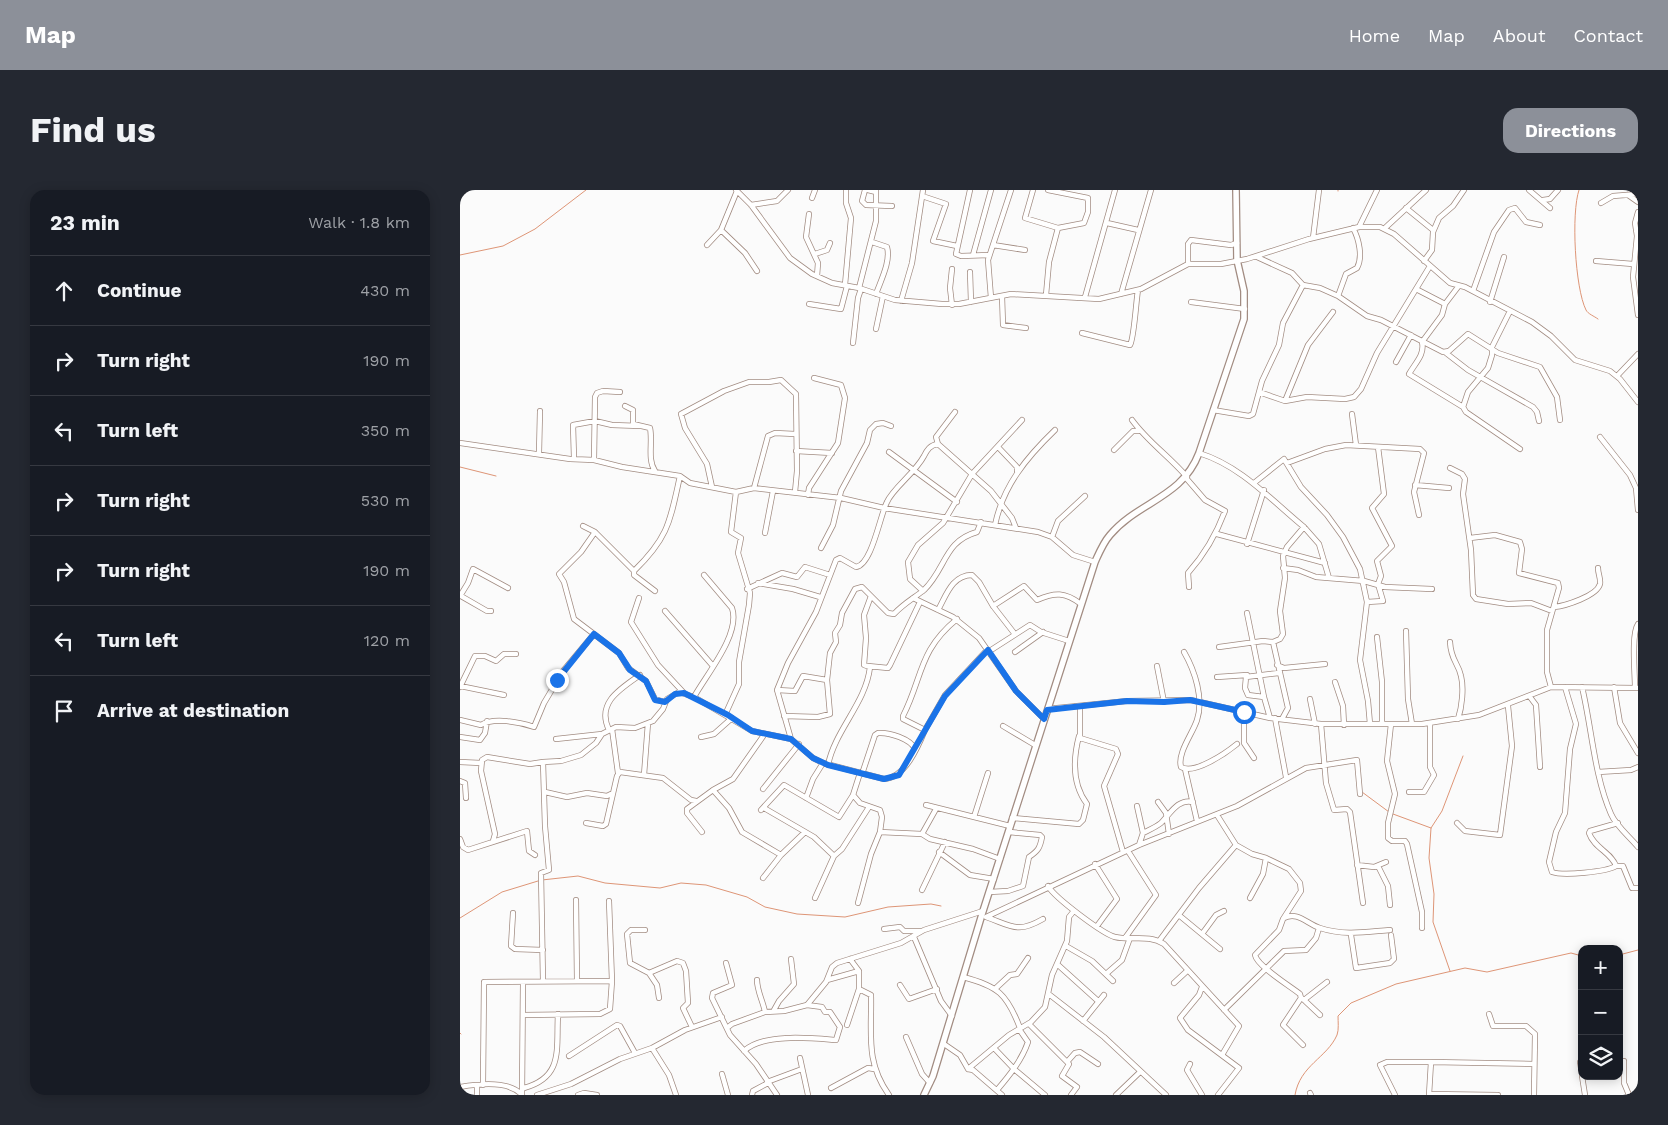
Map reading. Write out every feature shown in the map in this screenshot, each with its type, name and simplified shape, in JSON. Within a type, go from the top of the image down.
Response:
[{"type":"main road","points":[[924,1095],[944,1044],[1012,818],[1095,562],[1104,542],[1114,530],[1130,516],[1171,490],[1187,477],[1199,452],[1243,326],[1245,309],[1237,260],[1236,190]]},
{"type":"street","points":[[707,245],[721,230],[737,190],[751,204],[790,258],[817,276],[901,301],[952,305],[1002,296],[1046,295],[1099,299],[1138,290],[1163,279],[1188,264],[1221,264],[1257,257],[1314,238],[1356,227],[1385,228],[1450,283],[1473,292],[1546,332],[1575,360],[1610,371],[1617,376],[1638,402]]},
{"type":"street","points":[[751,204],[777,202],[788,190]]},
{"type":"street","points":[[812,198],[815,190]]},
{"type":"street","points":[[809,304],[841,309],[846,286],[851,218],[846,203],[846,190]]},
{"type":"street","points":[[853,343],[858,298],[877,213],[876,205],[876,191],[867,190],[863,204],[876,205],[892,206]]},
{"type":"street","points":[[970,190],[957,246],[957,255],[990,255]]},
{"type":"street","points":[[973,255],[991,190]]},
{"type":"street","points":[[991,298],[990,255],[1011,190]]},
{"type":"street","points":[[1033,190],[1025,218],[1058,228],[1082,224],[1088,217],[1088,198],[1068,192],[1048,190]]},
{"type":"street","points":[[1085,297],[1116,190]]},
{"type":"street","points":[[1121,294],[1151,190]]},
{"type":"street","points":[[1314,238],[1319,190]]},
{"type":"street","points":[[1338,296],[1346,274],[1357,268],[1360,262],[1356,227],[1377,190]]},
{"type":"street","points":[[1385,228],[1426,190]]},
{"type":"street","points":[[1529,190],[1543,200],[1550,208]]},
{"type":"street","points":[[1543,200],[1550,199],[1558,190]]},
{"type":"street","points":[[1424,261],[1432,250],[1433,230],[1439,218],[1453,206],[1460,192]]},
{"type":"street","points":[[901,301],[912,263],[922,193],[946,204],[933,240],[957,246]]},
{"type":"street","points":[[1627,194],[1638,202]]},
{"type":"street","points":[[1601,204],[1613,196],[1638,194]]},
{"type":"street","points":[[1406,208],[1433,230]]},
{"type":"street","points":[[1473,292],[1494,232],[1509,210],[1515,208],[1526,222],[1540,225]]},
{"type":"street","points":[[1638,213],[1635,223],[1637,238],[1632,277],[1638,315]]},
{"type":"street","points":[[809,214],[806,237],[819,266],[817,276]]},
{"type":"street","points":[[1107,222],[1138,230]]},
{"type":"street","points":[[1046,295],[1049,262],[1058,228]]},
{"type":"street","points":[[721,230],[745,253],[757,271]]},
{"type":"street","points":[[1188,264],[1188,244],[1191,240],[1231,245],[1237,243]]},
{"type":"street","points":[[872,242],[887,247],[888,250],[876,294]]},
{"type":"street","points":[[815,254],[827,250],[830,243]]},
{"type":"street","points":[[993,246],[1025,250]]},
{"type":"street","points":[[1257,257],[1292,272],[1303,285],[1320,288],[1338,296],[1360,312],[1446,353],[1468,370],[1533,407],[1537,412],[1538,421]]},
{"type":"street","points":[[1490,302],[1504,257]]},
{"type":"street","points":[[1596,261],[1634,264]]},
{"type":"street","points":[[1259,392],[1285,401],[1307,397],[1325,399],[1354,397],[1361,389],[1393,327],[1430,266]]},
{"type":"street","points":[[952,269],[950,288],[952,305]]},
{"type":"street","points":[[970,272],[971,302]]},
{"type":"street","points":[[1213,410],[1249,416],[1254,414],[1259,392],[1279,345],[1284,324],[1295,297],[1303,285]]},
{"type":"street","points":[[1458,287],[1445,304],[1442,315],[1422,342],[1423,348],[1420,358],[1409,374],[1463,407],[1520,449]]},
{"type":"street","points":[[1416,289],[1445,304]]},
{"type":"street","points":[[1082,333],[1130,345],[1133,336],[1132,323],[1138,290]]},
{"type":"street","points":[[876,329],[883,296]]},
{"type":"street","points":[[1002,296],[1003,325],[1026,328]]},
{"type":"street","points":[[1191,302],[1245,309]]},
{"type":"street","points":[[1463,407],[1468,392],[1482,377],[1492,355],[1492,347],[1510,311]]},
{"type":"street","points":[[1285,401],[1308,345],[1333,312]]},
{"type":"street","points":[[1446,353],[1468,334],[1498,352],[1540,367],[1557,397],[1560,420]]},
{"type":"street","points":[[1396,362],[1411,335]]},
{"type":"street","points":[[1617,376],[1638,354]]},
{"type":"street","points":[[808,495],[808,488],[838,443],[845,391],[842,385],[814,378]]},
{"type":"street","points":[[712,488],[707,464],[681,419],[683,413],[724,391],[749,382],[781,380],[796,394],[795,492]]},
{"type":"street","points":[[594,460],[597,394],[604,391],[620,392]]},
{"type":"street","points":[[626,406],[633,410],[633,424],[650,428],[652,447],[650,464],[655,471]]},
{"type":"street","points":[[539,454],[540,411]]},
{"type":"street","points":[[955,412],[936,437],[938,444],[987,487],[1012,518],[1016,528]]},
{"type":"street","points":[[1352,414],[1356,445]]},
{"type":"street","points":[[923,590],[910,579],[908,562],[921,541],[938,530],[946,519],[972,474],[1022,420]]},
{"type":"street","points":[[1132,420],[1139,431],[1187,477],[1205,500],[1225,510],[1216,534],[1207,550],[1188,574],[1189,587]]},
{"type":"street","points":[[574,458],[573,425],[595,421],[612,425],[640,426]]},
{"type":"street","points":[[821,548],[833,525],[841,498],[841,491],[867,443],[870,430],[876,424],[883,422],[891,426]]},
{"type":"street","points":[[994,525],[1000,503],[1017,471],[1055,430]]},
{"type":"street","points":[[1114,450],[1133,430],[1139,431]]},
{"type":"street","points":[[754,488],[768,436],[775,433],[796,434]]},
{"type":"street","points":[[1600,437],[1630,475],[1636,488],[1638,510]]},
{"type":"street","points":[[460,443],[570,459],[594,460],[622,468],[655,471],[680,476],[690,483],[736,492],[754,488],[841,498],[946,519],[981,522],[1044,533],[1052,537],[1073,555],[1095,562]]},
{"type":"street","points":[[791,739],[777,690],[788,663],[811,624],[820,597],[837,558],[856,567],[862,564],[872,546],[884,508],[890,497],[913,472],[930,447],[938,444]]},
{"type":"street","points":[[1287,463],[1325,449],[1356,445],[1420,449],[1424,453],[1414,492],[1419,515]]},
{"type":"street","points":[[998,447],[1017,467],[1017,471]]},
{"type":"street","points":[[1367,602],[1382,601],[1378,584],[1381,576],[1376,561],[1392,546],[1372,508],[1384,494],[1378,447]]},
{"type":"street","points":[[796,451],[832,453]]},
{"type":"street","points":[[889,452],[901,459],[913,472],[922,475],[956,502]]},
{"type":"street","points":[[1199,452],[1214,457],[1264,490],[1304,526],[1319,544],[1329,578]]},
{"type":"street","points":[[1254,483],[1281,460],[1287,463],[1301,486],[1343,537],[1354,556],[1364,581],[1367,602],[1360,660],[1368,701],[1370,724]]},
{"type":"street","points":[[1450,468],[1462,474],[1465,479],[1463,494],[1470,538],[1471,580],[1473,595],[1476,599],[1495,601],[1501,604],[1531,603],[1553,609],[1570,604],[1597,591],[1600,585],[1598,568]]},
{"type":"street","points":[[634,571],[648,558],[666,532],[680,476]]},
{"type":"street","points":[[1415,485],[1449,488]]},
{"type":"street","points":[[1247,544],[1264,490]]},
{"type":"street","points":[[765,533],[773,491]]},
{"type":"street","points":[[725,715],[739,684],[739,662],[750,593],[747,589],[738,553],[741,538],[731,532],[736,492]]},
{"type":"street","points":[[1052,537],[1058,521],[1085,496]]},
{"type":"street","points":[[784,716],[818,717],[830,714],[827,680],[830,654],[836,642],[835,633],[850,595],[860,586],[891,614],[923,590],[955,543],[964,536],[977,532],[981,522]]},
{"type":"street","points":[[583,526],[595,532],[634,571],[634,575],[639,580],[656,591]]},
{"type":"street","points":[[1219,647],[1254,642],[1273,642],[1280,639],[1284,634],[1280,611],[1285,578],[1283,568],[1284,552],[1304,526]]},
{"type":"street","points":[[595,532],[581,552],[558,574],[564,582],[574,619],[619,653],[630,670],[640,675],[650,687],[655,700],[665,702]]},
{"type":"street","points":[[1216,534],[1247,544],[1326,563]]},
{"type":"street","points":[[1470,538],[1495,535],[1520,542],[1522,549],[1520,573],[1558,583],[1559,588],[1547,630],[1547,672],[1551,688]]},
{"type":"street","points":[[747,589],[782,573],[797,577],[805,567],[830,575]]},
{"type":"street","points":[[1283,568],[1298,570],[1316,577],[1364,581],[1410,589],[1432,589]]},
{"type":"street","points":[[460,605],[461,597],[474,569],[508,588]]},
{"type":"street","points":[[694,697],[729,639],[733,614],[732,608],[704,574]]},
{"type":"street","points":[[938,610],[948,588],[972,575],[979,582],[992,606],[1014,633]]},
{"type":"street","points":[[758,583],[793,589],[820,597]]},
{"type":"street","points":[[992,606],[1024,586],[1037,600],[1046,594],[1064,594],[1081,604]]},
{"type":"street","points":[[864,665],[866,638],[864,615],[871,596]]},
{"type":"street","points":[[461,597],[491,611]]},
{"type":"street","points":[[639,598],[631,622],[658,665],[684,693],[732,718],[748,730],[791,739],[813,758],[826,764],[884,779],[894,778],[899,775],[945,696],[988,651],[1014,633],[1030,625],[1069,642]]},
{"type":"street","points":[[913,598],[957,619],[979,638],[1016,691],[1044,719]]},
{"type":"street","points":[[864,665],[889,667],[920,602]]},
{"type":"street","points":[[666,611],[713,666]]},
{"type":"street","points":[[1247,613],[1264,697],[1273,718],[1286,777]]},
{"type":"street","points":[[925,730],[903,719],[903,716],[913,694],[924,659],[942,631],[957,619]]},
{"type":"street","points":[[1047,710],[1127,701],[1200,701],[1273,718],[1314,724],[1412,724],[1458,719],[1508,706],[1551,688],[1636,688],[1634,648],[1638,624]]},
{"type":"street","points":[[1406,631],[1408,699],[1412,724]]},
{"type":"street","points":[[1015,652],[1043,632]]},
{"type":"street","points":[[460,720],[481,724],[487,721],[501,720],[534,727],[544,703],[563,671],[594,634]]},
{"type":"street","points":[[1377,637],[1382,682],[1382,724]]},
{"type":"street","points":[[1273,642],[1288,708],[1282,719]]},
{"type":"street","points":[[1450,642],[1451,656],[1461,675],[1461,710],[1458,719]]},
{"type":"street","points":[[1184,652],[1191,665],[1200,701],[1197,721],[1180,761],[1181,767],[1185,769],[1197,821]]},
{"type":"street","points":[[504,695],[460,687],[475,656],[485,656],[496,661],[504,654],[516,654]]},
{"type":"street","points":[[1277,665],[1284,668],[1325,664]]},
{"type":"street","points":[[806,798],[813,779],[826,764],[841,730],[868,680],[870,667],[864,665]]},
{"type":"street","points":[[1157,666],[1164,702]]},
{"type":"street","points":[[1217,677],[1260,676],[1279,673]]},
{"type":"street","points":[[586,824],[605,825],[618,773],[610,730],[604,713],[607,702],[640,675]]},
{"type":"street","points":[[1247,675],[1246,688],[1248,695],[1264,697]]},
{"type":"street","points":[[777,690],[794,691],[803,676],[827,680]]},
{"type":"street","points":[[1335,682],[1343,706],[1344,725]]},
{"type":"street","points":[[1565,687],[1576,724],[1570,749],[1565,813],[1552,846],[1550,868],[1552,872],[1558,874],[1622,866],[1626,869],[1632,888],[1638,888]]},
{"type":"street","points":[[1582,687],[1590,717],[1598,772],[1612,816],[1638,847]]},
{"type":"street","points":[[1614,687],[1620,723],[1638,753]]},
{"type":"street","points":[[556,739],[602,734],[619,726],[634,728],[648,724],[657,718],[665,702],[675,694],[684,693]]},
{"type":"street","points":[[1530,697],[1536,705],[1540,767]]},
{"type":"street","points":[[1310,699],[1314,724]]},
{"type":"street","points":[[1457,823],[1465,831],[1500,835],[1512,746],[1508,706]]},
{"type":"street","points":[[1012,818],[1067,824],[1079,824],[1084,820],[1086,804],[1082,798],[1074,769],[1079,735],[1080,707]]},
{"type":"street","points":[[1244,712],[1244,743],[1254,758]]},
{"type":"street","points":[[700,737],[714,734],[732,718]]},
{"type":"street","points":[[460,737],[480,740],[485,733],[487,721]]},
{"type":"street","points":[[1409,792],[1424,792],[1434,775],[1430,767],[1430,723]]},
{"type":"street","points":[[644,776],[648,724]]},
{"type":"street","points":[[1321,724],[1326,783],[1332,808],[1336,811],[1347,810],[1350,812],[1363,902]]},
{"type":"street","points":[[1391,724],[1387,761],[1395,794],[1388,823],[1388,838],[1392,841],[1405,841],[1407,844],[1422,912],[1422,928]]},
{"type":"street","points":[[1003,726],[1035,745]]},
{"type":"street","points":[[834,856],[814,837],[763,809],[784,785],[840,816],[853,795],[873,741],[878,733],[887,733],[910,743],[915,749]]},
{"type":"street","points":[[493,841],[495,834],[487,804],[481,763],[487,756],[530,764],[560,761],[580,755],[596,743],[602,734]]},
{"type":"street","points":[[702,832],[687,811],[696,801],[733,779],[764,734]]},
{"type":"street","points":[[1079,735],[1083,739],[1116,749],[1118,754],[1104,786],[1125,852],[1156,895],[1128,938],[1122,960],[1106,974]]},
{"type":"street","points":[[763,789],[798,744]]},
{"type":"street","points":[[1185,769],[1198,768],[1237,744]]},
{"type":"street","points":[[884,929],[900,927],[904,931],[924,930],[983,914],[1140,844],[1197,821],[1218,815],[1255,797],[1286,777],[1314,765],[1357,760],[1360,794]]},
{"type":"street","points":[[460,762],[481,763]]},
{"type":"street","points":[[543,981],[541,873],[549,870],[550,862],[545,826],[544,762]]},
{"type":"street","points":[[1598,772],[1631,770],[1638,767]]},
{"type":"street","points":[[618,773],[667,780],[691,800],[696,801]]},
{"type":"street","points":[[974,817],[988,774]]},
{"type":"street","points":[[460,781],[466,783],[466,798]]},
{"type":"street","points":[[713,790],[728,808],[742,832],[781,855]]},
{"type":"street","points":[[545,792],[567,797],[587,792],[607,796],[612,793]]},
{"type":"street","points":[[853,795],[855,799],[869,807],[878,808],[882,813],[880,832],[871,854],[858,903]]},
{"type":"street","points":[[1143,833],[1160,824],[1174,808],[1186,801],[1193,802]]},
{"type":"street","points":[[1158,802],[1166,816],[1168,834]]},
{"type":"street","points":[[926,805],[974,817],[1009,829],[1040,834],[1042,837],[1040,848],[1028,858],[1023,886],[1008,891],[989,892]]},
{"type":"street","points":[[1137,806],[1143,833],[1140,844]]},
{"type":"street","points":[[815,898],[834,856],[842,849],[869,807]]},
{"type":"street","points":[[922,834],[936,809]]},
{"type":"street","points":[[1218,815],[1236,844],[1252,854],[1266,858],[1292,872],[1300,884],[1298,896],[1283,919],[1279,930],[1255,955],[1256,960],[1300,994],[1302,999],[1320,1015]]},
{"type":"street","points":[[1616,866],[1615,862],[1599,849],[1589,833],[1590,831],[1618,823]]},
{"type":"street","points":[[460,839],[463,847],[468,850],[527,831],[529,851],[535,855]]},
{"type":"street","points":[[763,878],[781,855],[804,832]]},
{"type":"street","points":[[880,832],[922,834],[930,839],[985,852],[1000,859]]},
{"type":"street","points":[[922,890],[945,842]]},
{"type":"street","points":[[1159,941],[1180,916],[1199,888],[1236,844]]},
{"type":"street","points":[[939,852],[970,875],[994,879]]},
{"type":"street","points":[[1250,898],[1263,874],[1266,858]]},
{"type":"street","points":[[1357,865],[1378,866],[1386,862]]},
{"type":"street","points":[[1095,864],[1117,899],[1097,926]]},
{"type":"street","points":[[1378,866],[1388,886],[1390,906]]},
{"type":"street","points":[[1048,886],[1073,912],[1080,914],[1111,935],[1128,938],[1148,937],[1159,941],[1240,1029],[1222,1055]]},
{"type":"street","points":[[576,900],[577,981]]},
{"type":"street","points":[[523,1014],[608,1012],[611,1006],[612,981],[609,901]]},
{"type":"street","points":[[1202,934],[1218,913],[1224,910]]},
{"type":"street","points":[[968,1069],[1028,1024],[1045,1007],[1050,995],[1052,975],[1066,946],[1069,917],[1073,912]]},
{"type":"street","points":[[513,913],[511,946],[515,949],[542,950]]},
{"type":"street","points":[[983,914],[1020,929],[1044,920]]},
{"type":"street","points":[[1180,916],[1220,949]]},
{"type":"street","points":[[1283,919],[1296,916],[1319,928],[1350,935],[1391,933],[1394,959],[1390,963],[1356,968],[1350,935]]},
{"type":"street","points":[[1224,1010],[1265,968],[1286,950],[1301,952],[1306,950],[1316,938],[1319,928]]},
{"type":"street","points":[[645,930],[630,930],[626,936],[631,965],[648,973],[657,985],[658,998]]},
{"type":"street","points":[[808,1005],[827,980],[832,967],[842,960],[914,937],[924,930]]},
{"type":"street","points":[[914,937],[922,960],[928,967],[946,1010],[952,1016]]},
{"type":"street","points":[[1066,946],[1089,959],[1113,981]]},
{"type":"street","points":[[996,988],[1010,975],[1018,974],[1028,958]]},
{"type":"street","points":[[774,1010],[779,1001],[794,984],[790,959]]},
{"type":"street","points":[[847,1025],[859,989],[859,971],[850,959]]},
{"type":"street","points":[[648,973],[677,961],[683,963],[686,971],[688,1004],[683,1008],[692,1028]]},
{"type":"street","points":[[726,963],[732,985],[713,993],[712,998],[730,1035],[777,1095]]},
{"type":"street","points":[[1057,964],[1098,1001]]},
{"type":"street","points":[[827,980],[859,971]]},
{"type":"street","points":[[1174,983],[1188,971]]},
{"type":"street","points":[[963,977],[996,988],[1011,1006],[1020,1029],[1028,1042],[1014,1069],[997,1090]]},
{"type":"street","points":[[757,980],[757,989],[762,998],[765,1012]]},
{"type":"street","points":[[483,1085],[483,983],[486,981],[612,981]]},
{"type":"street","points":[[460,1087],[483,1085],[506,1087],[516,1090],[522,1095],[524,1088],[523,982]]},
{"type":"street","points":[[1303,1045],[1283,1025],[1302,999],[1327,982]]},
{"type":"street","points":[[900,985],[909,1000],[937,989]]},
{"type":"street","points":[[1202,987],[1199,995],[1180,1018],[1188,1030],[1240,1069],[1218,1095]]},
{"type":"street","points":[[859,989],[871,995],[870,1036],[874,1069],[890,1095]]},
{"type":"street","points":[[1050,995],[1108,1041],[1166,1095]]},
{"type":"street","points":[[1083,1021],[1104,995]]},
{"type":"street","points":[[727,1028],[732,1024],[765,1012],[774,1010],[784,1011],[808,1005],[819,1006],[825,1012],[830,1012],[840,1027],[836,1040],[770,1040],[751,1045],[744,1051]]},
{"type":"street","points":[[524,1088],[543,1081],[554,1067],[558,1014]]},
{"type":"street","points":[[1489,1014],[1492,1023],[1496,1027],[1531,1028],[1536,1036],[1534,1095]]},
{"type":"street","points":[[537,1095],[571,1084],[635,1053],[652,1048],[692,1028],[722,1017]]},
{"type":"street","points":[[1028,1024],[1069,1064],[1062,1076],[1077,1087],[1071,1095]]},
{"type":"street","points":[[569,1056],[616,1025],[620,1026],[635,1053]]},
{"type":"street","points":[[906,1037],[922,1074],[930,1083]]},
{"type":"street","points":[[944,1044],[960,1055],[968,1069],[973,1070],[1002,1095]]},
{"type":"street","points":[[652,1048],[666,1068],[676,1095]]},
{"type":"street","points":[[994,1048],[1014,1069],[1045,1095]]},
{"type":"street","points":[[1067,1062],[1075,1053],[1080,1052],[1098,1064]]},
{"type":"street","points":[[800,1058],[804,1085],[808,1095]]},
{"type":"street","points":[[1624,1061],[1624,1083],[1629,1095]]},
{"type":"street","points":[[1395,1095],[1380,1065],[1387,1062],[1534,1064]]},
{"type":"street","points":[[1431,1062],[1429,1094],[1498,1095]]},
{"type":"street","points":[[1190,1064],[1187,1070],[1202,1095]]},
{"type":"street","points":[[752,1095],[753,1091],[768,1082],[802,1068]]},
{"type":"street","points":[[831,1088],[868,1068],[874,1069]]},
{"type":"street","points":[[1116,1095],[1140,1072]]},
{"type":"street","points":[[722,1074],[728,1095]]},
{"type":"street","points":[[1583,1080],[1585,1095]]},
{"type":"street","points":[[476,1085],[477,1095]]},
{"type":"street","points":[[578,1095],[597,1095]]},
{"type":"waterway","points":[[460,255],[503,246],[535,229],[586,190]]},
{"type":"waterway","points":[[1579,190],[1575,215],[1575,250],[1579,285],[1586,310],[1598,319]]},
{"type":"waterway","points":[[460,467],[496,476]]},
{"type":"waterway","points":[[1450,971],[1433,922],[1434,894],[1429,858],[1431,828],[1442,811],[1463,756]]},
{"type":"waterway","points":[[1362,792],[1389,812]]},
{"type":"waterway","points":[[1393,814],[1431,828]]},
{"type":"waterway","points":[[542,880],[578,876],[605,883],[660,888],[681,883],[706,885],[747,897],[765,907],[797,914],[845,917],[888,907],[931,904],[941,906]]},
{"type":"waterway","points":[[460,918],[502,892],[538,881]]},
{"type":"waterway","points":[[1623,954],[1638,950]]},
{"type":"waterway","points":[[1295,1095],[1302,1076],[1333,1043],[1338,1033],[1338,1016],[1351,1003],[1396,984],[1465,968],[1487,972],[1571,953],[1578,955]]},
{"type":"route","points":[[557,680],[575,655],[594,634],[619,653],[630,670],[639,674],[646,681],[655,700],[665,702],[670,696],[679,692],[684,693],[728,715],[748,730],[791,739],[813,758],[828,765],[884,779],[894,778],[899,775],[945,696],[970,671],[979,657],[988,650],[1016,691],[1044,719],[1047,710],[1127,701],[1164,702],[1190,700],[1244,712]]}]
